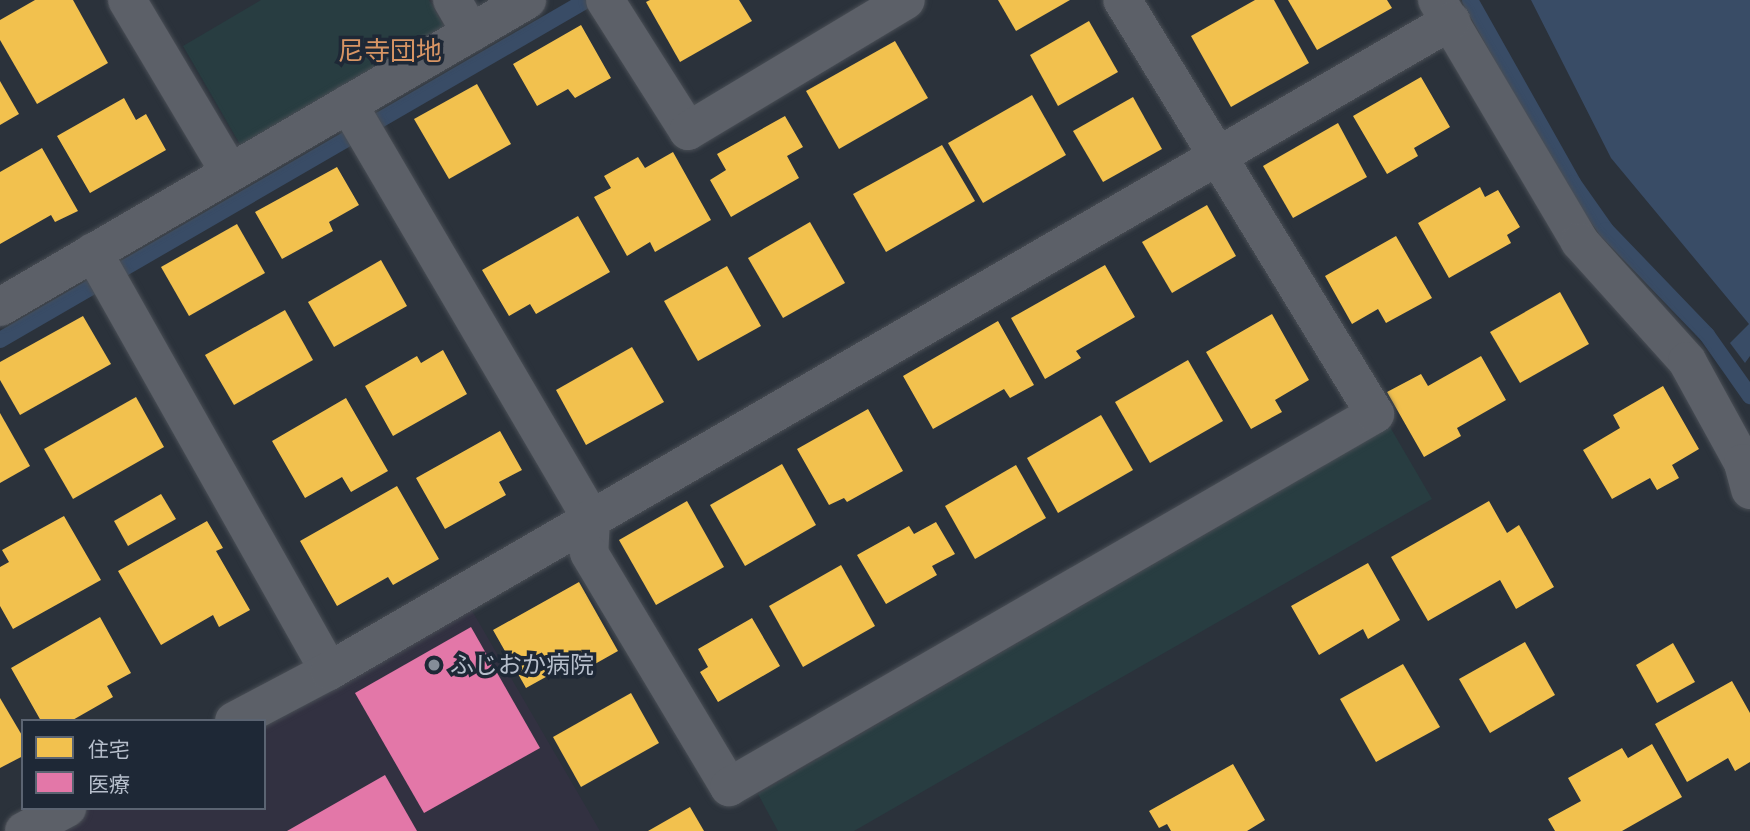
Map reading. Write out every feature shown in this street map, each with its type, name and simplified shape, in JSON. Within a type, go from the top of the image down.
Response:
[{"type":"street","points":[[127,0],[230,173]]},
{"type":"street","points":[[452,0],[471,33]]},
{"type":"street","points":[[0,307],[102,270],[230,173],[358,122],[471,33],[527,0]]},
{"type":"street","points":[[608,3],[688,131],[906,0]]},
{"type":"street","points":[[358,122],[591,519],[589,553],[729,787],[1375,414],[1215,158],[1122,0]]},
{"type":"street","points":[[237,719],[329,671],[1215,158],[1444,11],[1580,242],[1687,361],[1743,463],[1750,489]]},
{"type":"street","points":[[102,270],[329,671]]},
{"type":"street","points":[[24,831],[63,810]]},
{"type":"shaded area","points":[[1531,0],[1750,0],[1750,356],[1745,363],[1730,343],[1749,324],[1611,158]]},
{"type":"shaded area","name":"ふじおか病院","points":[[471,609],[600,831],[48,831],[88,810],[266,810],[266,720]]},
{"type":"green space","points":[[261,0],[429,0],[445,28],[241,146],[183,46]]},
{"type":"green space","points":[[1390,427],[1432,499],[854,831],[778,831],[758,794]]},
{"type":"building: 住宅","points":[[35,0],[73,0],[108,63],[37,104],[0,40],[0,20]]},
{"type":"building: 住宅","points":[[739,0],[752,21],[680,62],[646,2]]},
{"type":"building: 住宅","points":[[998,0],[1070,0],[1016,31]]},
{"type":"building: 住宅","points":[[1255,0],[1274,0],[1309,63],[1231,107],[1191,36]]},
{"type":"building: 住宅","points":[[1288,0],[1387,0],[1392,8],[1317,50]]},
{"type":"building: 住宅","points":[[1089,21],[1118,72],[1058,106],[1030,55]]},
{"type":"building: 住宅","points":[[581,25],[611,78],[575,98],[568,89],[537,106],[513,64]]},
{"type":"building: 住宅","points":[[895,41],[928,98],[839,149],[806,91]]},
{"type":"building: 住宅","points":[[1421,77],[1450,127],[1414,148],[1418,156],[1387,174],[1353,116]]},
{"type":"building: 住宅","points":[[0,81],[19,114],[0,125]]},
{"type":"building: 住宅","points":[[477,84],[511,144],[449,179],[414,119]]},
{"type":"building: 住宅","points":[[1032,95],[1066,155],[983,203],[948,143]]},
{"type":"building: 住宅","points":[[1133,97],[1162,149],[1103,182],[1073,131]]},
{"type":"building: 住宅","points":[[124,98],[136,120],[146,114],[166,150],[90,193],[57,136]]},
{"type":"building: 住宅","points":[[785,116],[803,147],[787,156],[799,178],[731,217],[710,180],[726,170],[717,154]]},
{"type":"building: 住宅","points":[[1338,123],[1367,177],[1293,218],[1263,166]]},
{"type":"building: 住宅","points":[[942,145],[975,201],[886,252],[853,194]]},
{"type":"building: 住宅","points":[[42,148],[78,211],[55,222],[51,215],[0,244],[0,172]]},
{"type":"building: 住宅","points":[[673,152],[711,220],[655,252],[650,242],[627,256],[594,197],[611,188],[604,176],[638,157],[645,168]]},
{"type":"building: 住宅","points":[[337,167],[359,205],[329,222],[333,231],[282,259],[255,212]]},
{"type":"building: 住宅","points":[[1480,187],[1485,197],[1498,190],[1520,227],[1507,235],[1511,243],[1449,278],[1418,223]]},
{"type":"building: 住宅","points":[[1207,205],[1236,256],[1172,293],[1142,242]]},
{"type":"building: 住宅","points":[[578,216],[610,272],[536,314],[530,304],[509,316],[482,270]]},
{"type":"building: 住宅","points":[[810,222],[845,283],[783,318],[748,258]]},
{"type":"building: 住宅","points":[[237,224],[265,273],[189,316],[161,267]]},
{"type":"building: 住宅","points":[[1396,236],[1432,298],[1386,323],[1378,309],[1352,324],[1325,276]]},
{"type":"building: 住宅","points":[[381,260],[407,306],[334,347],[308,302]]},
{"type":"building: 住宅","points":[[1105,265],[1135,317],[1076,351],[1081,358],[1045,379],[1011,318]]},
{"type":"building: 住宅","points":[[727,266],[761,326],[698,361],[664,301]]},
{"type":"building: 住宅","points":[[1560,292],[1589,344],[1520,383],[1490,332]]},
{"type":"building: 住宅","points":[[285,310],[313,360],[234,405],[205,355]]},
{"type":"building: 住宅","points":[[1272,314],[1309,380],[1275,400],[1282,412],[1251,429],[1206,352]]},
{"type":"building: 住宅","points":[[83,316],[111,364],[20,415],[0,380],[0,362]]},
{"type":"building: 住宅","points":[[998,321],[1034,385],[1010,398],[1004,389],[933,429],[903,376]]},
{"type":"building: 住宅","points":[[632,347],[664,402],[586,445],[556,390]]},
{"type":"building: 住宅","points":[[443,350],[467,394],[393,436],[365,386],[417,356],[421,363]]},
{"type":"building: 住宅","points":[[1481,356],[1506,400],[1457,428],[1461,436],[1424,457],[1387,392],[1421,374],[1428,386]]},
{"type":"building: 住宅","points":[[1188,360],[1223,421],[1150,463],[1115,402]]},
{"type":"building: 住宅","points":[[1663,386],[1699,449],[1672,465],[1679,478],[1657,490],[1650,478],[1612,499],[1583,450],[1620,428],[1613,415]]},
{"type":"building: 住宅","points":[[136,397],[164,447],[73,499],[44,449]]},
{"type":"building: 住宅","points":[[346,398],[388,471],[351,492],[342,477],[305,498],[272,441]]},
{"type":"building: 住宅","points":[[868,409],[903,471],[847,502],[844,498],[829,505],[797,449]]},
{"type":"building: 住宅","points":[[0,413],[30,466],[0,483]]},
{"type":"building: 住宅","points":[[1101,415],[1133,470],[1058,513],[1027,458]]},
{"type":"building: 住宅","points":[[500,431],[522,470],[499,482],[506,495],[445,529],[416,478]]},
{"type":"building: 住宅","points":[[782,464],[816,525],[745,566],[710,505]]},
{"type":"building: 住宅","points":[[1016,465],[1046,518],[975,559],[945,506]]},
{"type":"building: 住宅","points":[[397,486],[439,559],[393,585],[388,577],[337,606],[300,541]]},
{"type":"building: 住宅","points":[[161,494],[176,519],[128,546],[114,521]]},
{"type":"building: 住宅","points":[[687,501],[724,567],[656,605],[619,540]]},
{"type":"building: 住宅","points":[[1489,501],[1507,533],[1519,525],[1554,587],[1516,609],[1500,580],[1428,621],[1391,557]]},
{"type":"building: 住宅","points":[[64,516],[101,580],[13,629],[0,606],[0,567],[9,562],[2,550]]},
{"type":"building: 住宅","points":[[207,521],[223,548],[216,551],[250,610],[219,627],[213,615],[161,645],[118,571]]},
{"type":"building: 住宅","points":[[936,522],[955,554],[932,566],[937,575],[886,604],[857,555],[909,526],[914,534]]},
{"type":"building: 住宅","points":[[1368,563],[1400,620],[1368,639],[1363,629],[1319,655],[1291,606]]},
{"type":"building: 住宅","points":[[841,565],[875,626],[803,667],[769,606]]},
{"type":"building: 住宅","points":[[579,582],[618,651],[586,669],[580,658],[526,688],[493,630]]},
{"type":"building: 住宅","points":[[100,617],[131,673],[107,686],[113,697],[74,719],[40,719],[11,668]]},
{"type":"building: 住宅","points":[[752,618],[780,666],[718,702],[700,672],[708,667],[698,649]]},
{"type":"building: 住宅","points":[[1525,642],[1555,695],[1490,733],[1459,679]]},
{"type":"building: 住宅","points":[[1673,643],[1695,682],[1657,703],[1636,665]]},
{"type":"building: 住宅","points":[[1403,664],[1440,727],[1376,762],[1340,699]]},
{"type":"building: 住宅","points":[[1732,681],[1750,713],[1750,762],[1735,771],[1728,758],[1687,782],[1655,724]]},
{"type":"building: 住宅","points":[[631,693],[659,743],[581,787],[553,737]]},
{"type":"building: 住宅","points":[[0,698],[21,734],[21,757],[0,768]]},
{"type":"building: 住宅","points":[[1652,744],[1682,797],[1622,831],[1555,831],[1548,819],[1581,801],[1568,778],[1622,748],[1628,758]]},
{"type":"building: 住宅","points":[[1233,764],[1265,820],[1247,831],[1171,831],[1167,824],[1159,828],[1149,811]]},
{"type":"building: 住宅","points":[[690,807],[704,831],[648,831]]},
{"type":"building: 医療","points":[[471,627],[540,748],[424,813],[355,693]]},
{"type":"building: 医療","points":[[385,775],[417,831],[287,831]]},
{"type":"waterway","points":[[0,340],[587,0]]},
{"type":"waterway","points":[[1470,0],[1573,183],[1606,230],[1707,335],[1750,396]]},
{"type":"place","name":"ふじおか病院","points":[[434,665]]},
{"type":"district","name":"尼寺団地","points":[[390,51]]}]
